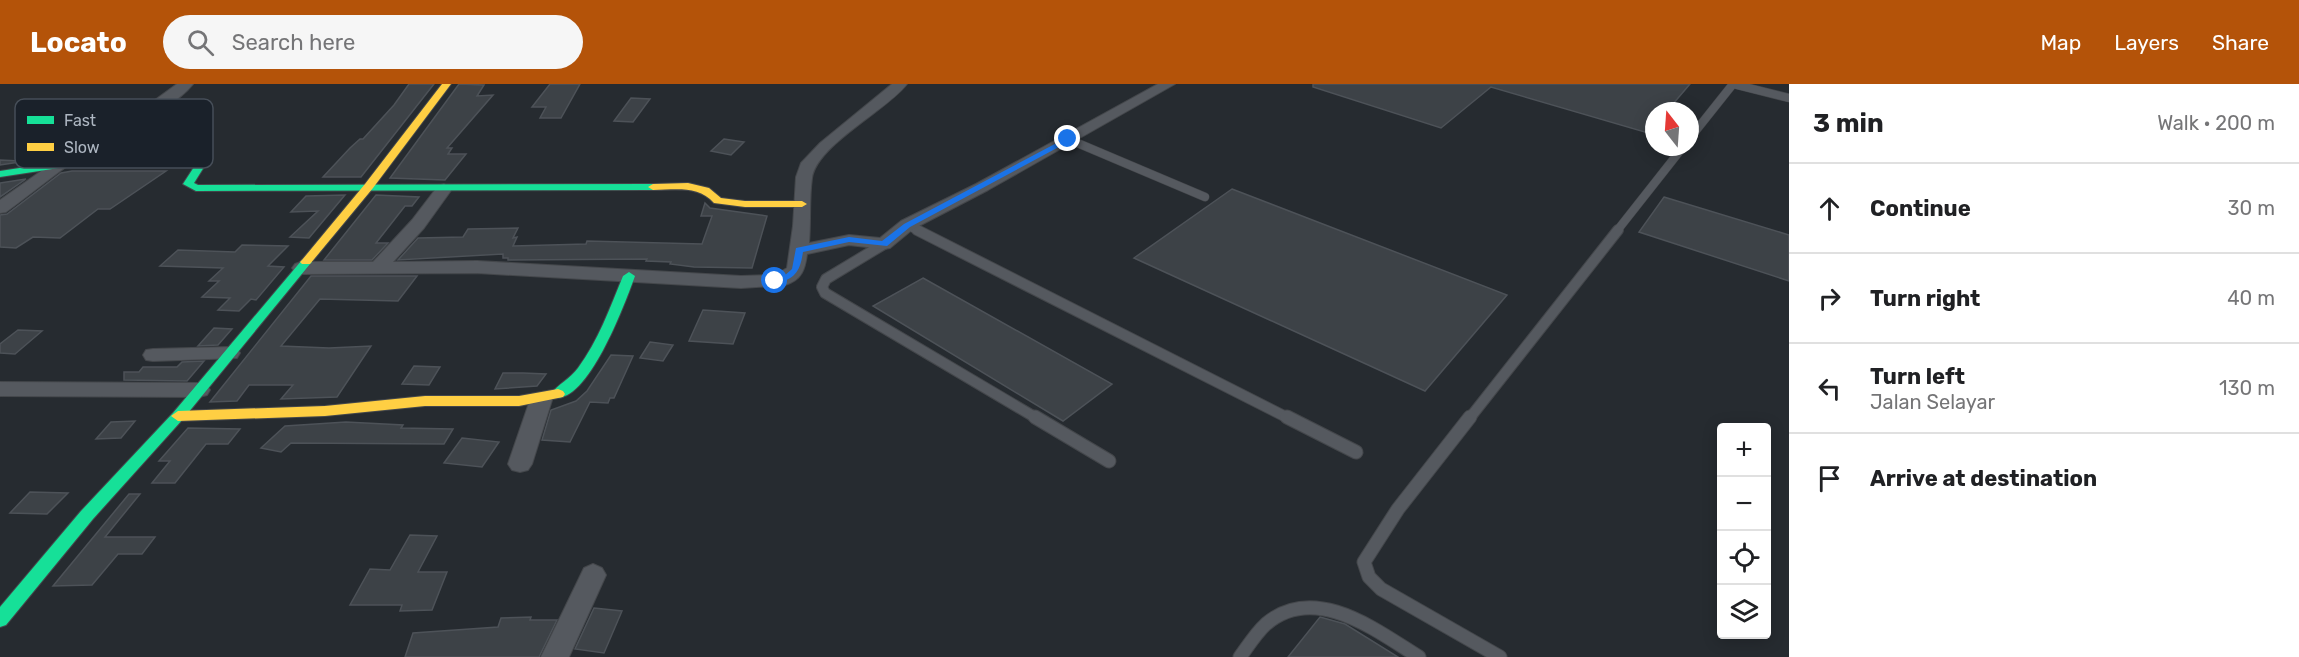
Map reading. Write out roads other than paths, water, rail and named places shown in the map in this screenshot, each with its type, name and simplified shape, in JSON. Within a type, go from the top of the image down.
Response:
[{"type":"street","points":[[166,99],[186,84]]},
{"type":"street","points":[[0,620],[87,515],[178,416],[369,186],[447,84]]},
{"type":"street","points":[[301,268],[536,269],[629,276],[775,281],[785,279],[796,270],[804,177],[813,158],[900,84]]},
{"type":"street","points":[[799,250],[849,240],[884,244],[907,225],[1168,84]]},
{"type":"street","points":[[0,174],[23,168]]},
{"type":"street","points":[[0,208],[57,168]]},
{"type":"street","points":[[198,168],[188,184],[196,188],[369,186],[444,189],[708,188],[714,193],[717,201],[802,204]]},
{"type":"street","points":[[379,267],[418,224],[444,189]]},
{"type":"street","points":[[178,416],[295,412],[425,401],[541,399],[558,396],[574,382],[607,328],[629,276]]},
{"type":"street","points":[[153,355],[230,353]]},
{"type":"street","points":[[0,389],[199,390]]},
{"type":"street","points":[[520,464],[541,399]]},
{"type":"street","points":[[555,657],[593,575]]},
{"type":"lane","points":[[1699,127],[1733,84],[1789,98]]},
{"type":"lane","points":[[1068,139],[1205,197]]},
{"type":"lane","points":[[1500,657],[1381,589],[1368,577],[1364,562],[1398,509],[1676,156]]},
{"type":"lane","points":[[907,225],[919,234],[1356,452]]},
{"type":"lane","points":[[884,244],[826,279],[822,287],[825,293],[1109,461]]},
{"type":"lane","points":[[1240,657],[1269,621],[1298,609],[1321,608],[1345,613],[1419,657]]}]
